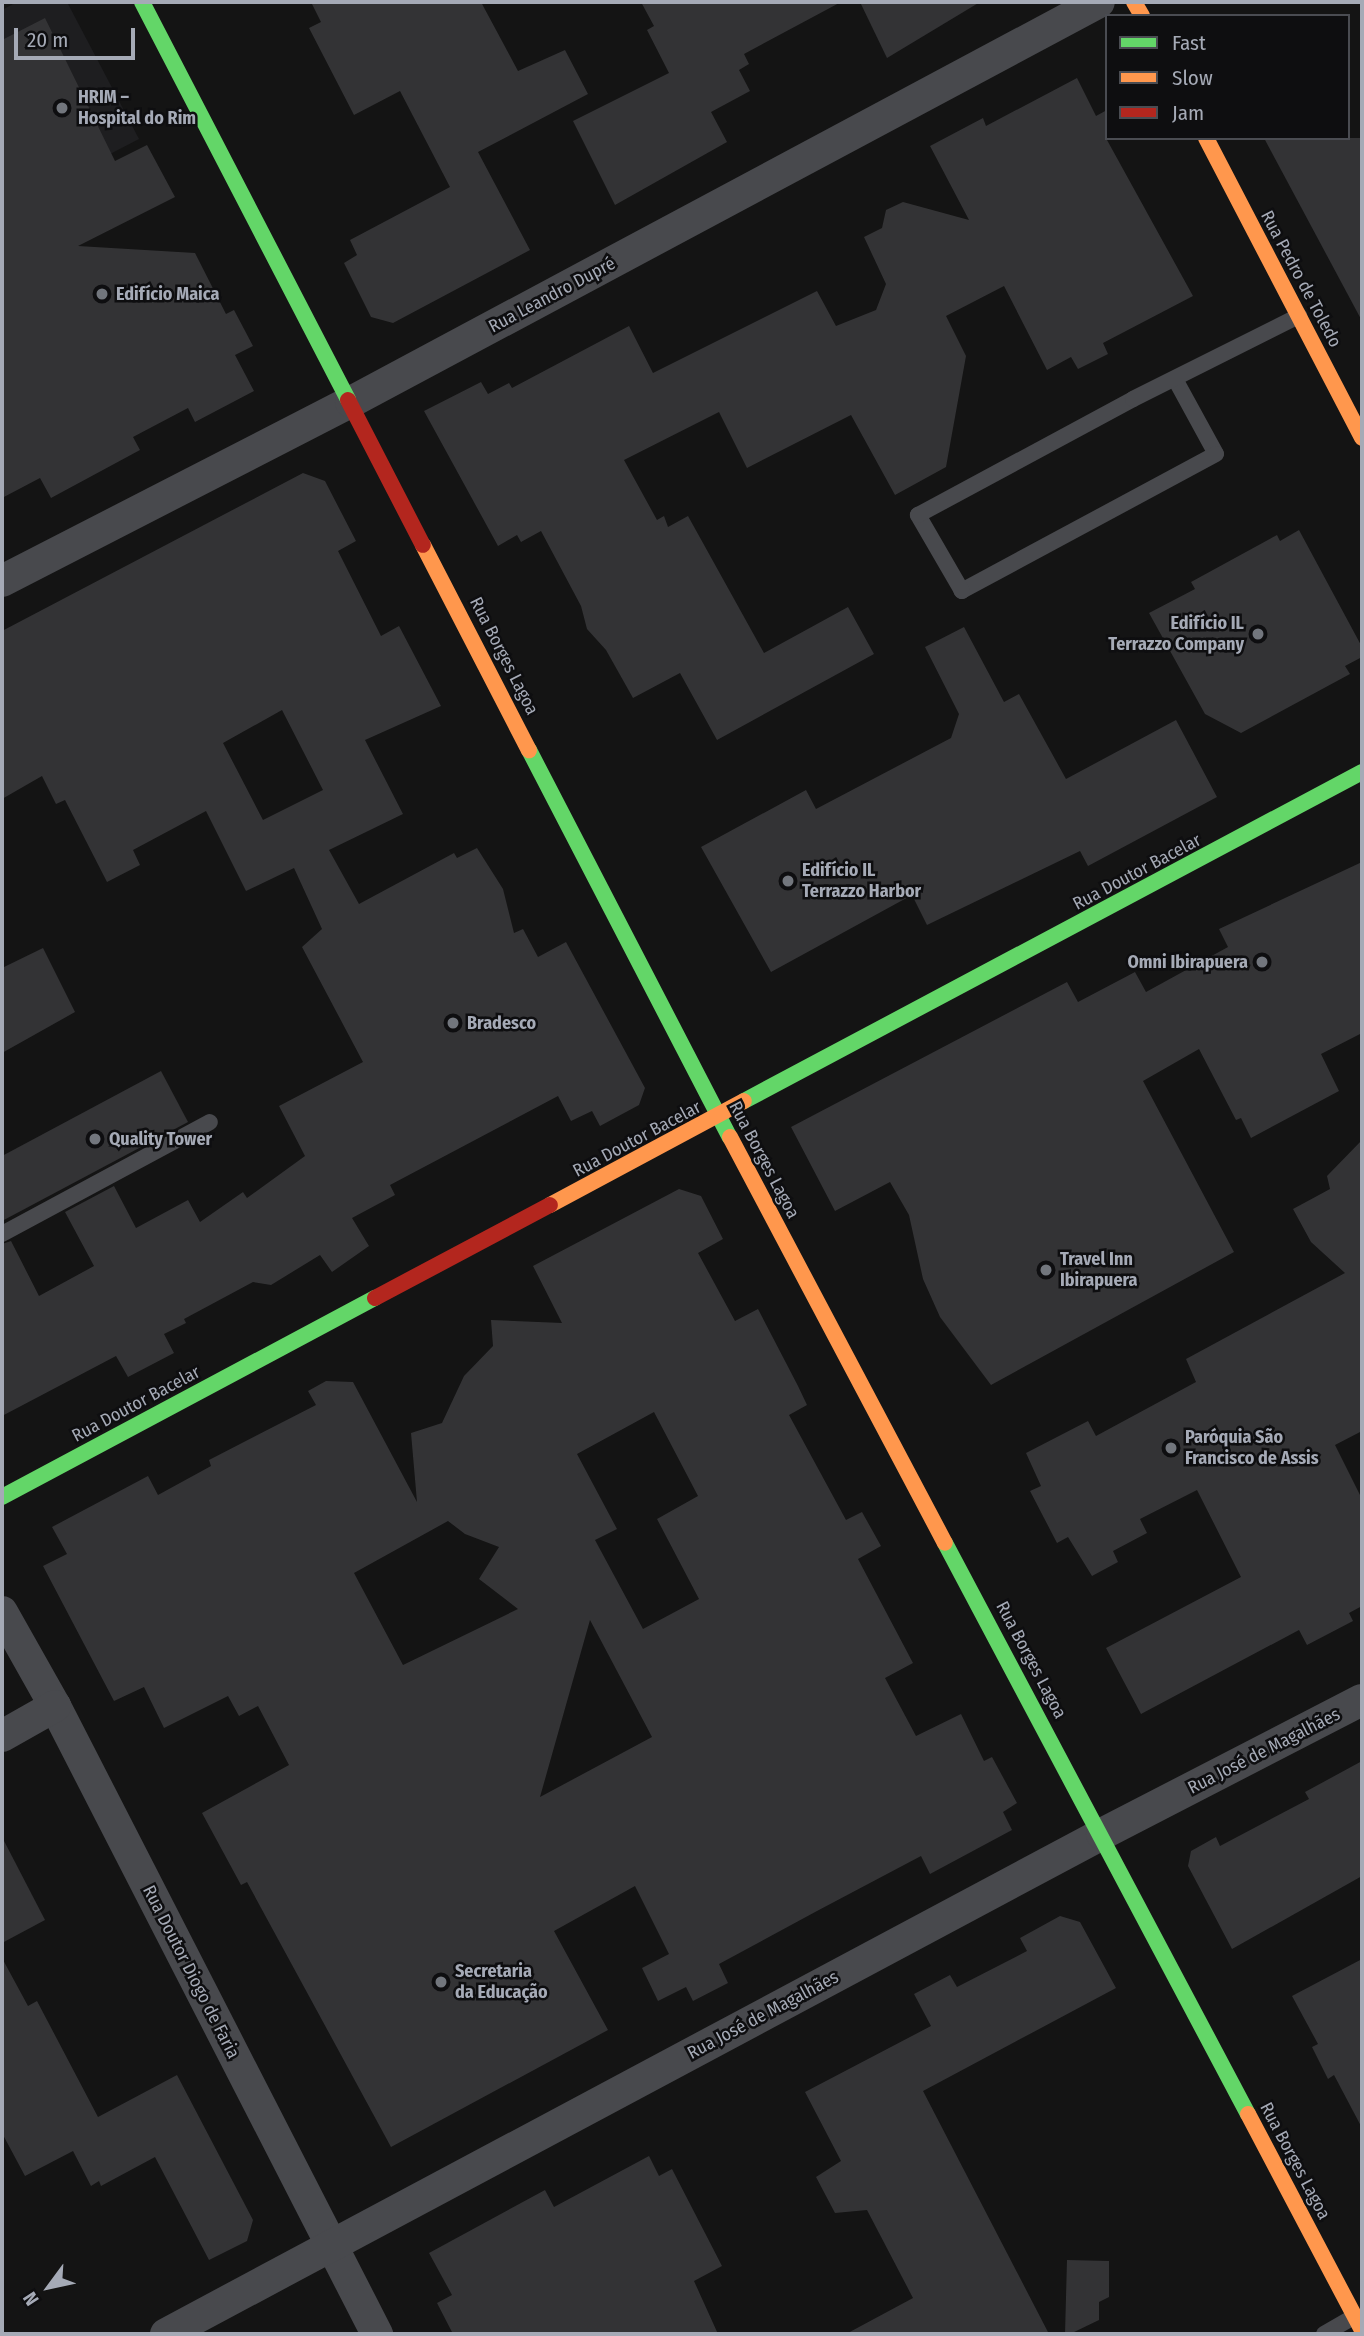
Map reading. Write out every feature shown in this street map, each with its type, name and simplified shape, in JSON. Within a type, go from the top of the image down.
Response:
[{"type":"street","name":"Rua Borges Lagoa","points":[[142,2],[719,1117],[1102,1833],[1358,2323]]},
{"type":"street","name":"Rua Leandro Dupré","points":[[2,581],[351,402],[1099,2]]},
{"type":"street","name":"Rua Pedro de Toledo","points":[[1207,140],[1362,438]]},
{"type":"street","name":"Rua Doutor Bacelar","points":[[2,1497],[1362,772]]},
{"type":"street","name":"Rua Doutor Diogo de Faria","points":[[2,1612],[55,1706],[377,2334]]},
{"type":"street","name":"Rua José de Magalhães","points":[[166,2334],[1102,1833],[1362,1700]]},
{"type":"street","points":[[2,1736],[55,1706]]},
{"type":"lane","points":[[1175,379],[1216,454],[962,591],[918,515],[1175,379],[1299,316]]},
{"type":"lane","points":[[2,1234],[210,1122]]},
{"type":"lane","points":[[1324,2334],[1358,2323]]},
{"type":"shaded area","name":"HRIM – Hospital do Rim","points":[[17,2],[67,2],[139,139],[2,210],[2,10]]},
{"type":"building","points":[[311,2],[481,2],[518,71],[565,50],[588,94],[478,152],[530,250],[393,323],[371,317],[344,263],[357,255],[350,240],[450,187],[400,91],[354,115],[309,28],[321,22]]},
{"type":"building","points":[[641,2],[841,2],[744,54],[749,64],[739,70],[750,91],[711,112],[727,142],[615,205],[573,121],[669,73],[647,30],[654,26]]},
{"type":"building","points":[[860,2],[980,2],[887,58]]},
{"type":"building","points":[[45,18],[115,161],[147,145],[175,197],[78,246],[195,253],[226,314],[234,310],[253,346],[235,355],[254,391],[195,422],[188,408],[133,437],[140,450],[51,498],[40,478],[2,498],[2,40]]},
{"type":"building","points":[[1077,78],[1096,116],[1105,111],[1105,140],[1193,296],[1103,343],[1108,354],[1078,369],[1071,357],[1047,370],[1004,286],[946,316],[966,356],[946,467],[895,495],[851,415],[747,468],[719,412],[624,460],[657,520],[664,516],[668,527],[688,516],[764,653],[848,607],[874,654],[717,740],[680,673],[633,698],[606,650],[587,629],[581,606],[541,531],[521,542],[517,535],[498,546],[424,411],[481,382],[488,394],[509,383],[512,388],[629,326],[653,373],[817,291],[836,326],[876,310],[886,284],[864,237],[882,228],[886,210],[903,202],[969,220],[930,146],[983,118],[986,126]]},
{"type":"building","points":[[1362,138],[1362,321],[1265,140]]},
{"type":"building","points":[[303,473],[325,481],[356,541],[338,551],[381,636],[399,626],[441,706],[365,740],[403,814],[329,850],[359,904],[454,853],[457,858],[477,848],[503,889],[514,933],[523,929],[538,957],[566,942],[645,1088],[639,1105],[600,1126],[592,1111],[571,1121],[558,1096],[390,1185],[395,1195],[352,1218],[369,1246],[332,1272],[320,1255],[271,1285],[253,1282],[184,1319],[186,1323],[164,1334],[174,1353],[128,1377],[116,1356],[2,1416],[2,1244],[11,1241],[39,1296],[94,1266],[65,1212],[114,1186],[136,1228],[188,1200],[200,1222],[243,1192],[247,1198],[305,1156],[279,1106],[363,1062],[302,947],[322,929],[294,868],[246,891],[206,811],[133,850],[140,865],[107,882],[65,800],[56,804],[42,776],[2,799],[2,631]],"holes":[[[282,710],[323,790],[263,820],[223,743]]]},
{"type":"building","name":"Edifício IL Terrazzo Company","points":[[1299,530],[1362,647],[1362,657],[1345,666],[1350,674],[1241,733],[1205,714],[1149,613],[1195,589],[1191,582],[1277,535],[1280,541]]},
{"type":"building","points":[[964,627],[1004,702],[1019,694],[1066,779],[1176,720],[1217,797],[1088,866],[1080,851],[927,925],[912,895],[771,972],[701,847],[806,790],[816,809],[951,738],[959,714],[925,647]]},
{"type":"building","points":[[1362,862],[1362,1033],[1321,1054],[1339,1091],[1251,1138],[1241,1118],[1236,1120],[1199,1049],[1143,1081],[1234,1252],[991,1385],[940,1317],[923,1279],[909,1215],[890,1182],[835,1211],[791,1127],[1067,982],[1078,1002],[1135,972],[1146,992],[1228,947],[1219,929]]},
{"type":"building","points":[[43,948],[75,1012],[2,1053],[2,968]]},
{"type":"building","name":"Quality Tower","points":[[161,1071],[188,1122],[2,1221],[2,1156]]},
{"type":"building","points":[[1362,1140],[1362,1431],[1335,1445],[1362,1499],[1362,1606],[1349,1613],[1353,1621],[1307,1645],[1299,1630],[1141,1714],[1106,1648],[1241,1577],[1197,1490],[1140,1519],[1147,1533],[1113,1551],[1118,1562],[1092,1576],[1068,1537],[1057,1543],[1030,1491],[1041,1486],[1026,1453],[1088,1421],[1096,1436],[1196,1382],[1186,1359],[1345,1273],[1311,1242],[1293,1209],[1330,1189],[1327,1176]]},
{"type":"building","points":[[679,1189],[701,1196],[723,1239],[698,1253],[735,1321],[758,1309],[807,1405],[789,1415],[846,1520],[862,1512],[881,1546],[858,1559],[913,1663],[885,1678],[916,1736],[961,1714],[984,1761],[992,1757],[1017,1803],[1003,1812],[1012,1830],[930,1874],[921,1856],[817,1911],[719,1964],[728,1983],[693,2001],[686,1987],[658,2001],[642,1968],[669,1954],[635,1886],[554,1931],[608,2030],[391,2147],[247,1882],[241,1885],[202,1813],[289,1765],[258,1706],[239,1716],[228,1696],[164,1728],[144,1687],[114,1701],[43,1566],[67,1554],[52,1527],[148,1476],[158,1495],[211,1466],[209,1460],[316,1405],[308,1391],[326,1381],[353,1382],[417,1502],[411,1433],[442,1423],[464,1376],[493,1346],[491,1320],[562,1323],[533,1266]],"holes":[[[654,1412],[698,1496],[657,1519],[699,1599],[643,1629],[595,1540],[617,1529],[577,1454]],[[448,1521],[465,1534],[499,1547],[479,1579],[518,1609],[403,1665],[354,1573]],[[590,1620],[652,1737],[540,1797]]]},
{"type":"building","points":[[1362,1761],[1362,1876],[1232,1949],[1188,1866],[1191,1851],[1216,1837],[1220,1846],[1309,1799],[1305,1792]]},
{"type":"building","points":[[2,1837],[45,1920],[2,1943]]},
{"type":"building","points":[[1060,1916],[1080,1922],[1116,1988],[923,2091],[1049,2334],[846,2334],[913,2298],[867,2210],[835,2213],[816,2177],[841,2161],[805,2092],[931,2026],[914,1994],[950,1975],[957,1987],[1027,1951],[1020,1938]]},
{"type":"building","points":[[2,1958],[28,2006],[37,2001],[98,2117],[177,2075],[253,2220],[247,2241],[209,2260],[155,2157],[101,2186],[99,2181],[91,2186],[73,2151],[25,2176],[2,2133]]},
{"type":"building","points":[[1362,1959],[1362,2128],[1334,2075],[1328,2079],[1312,2047],[1318,2044],[1292,1996]]},
{"type":"building","points":[[649,2156],[659,2176],[672,2169],[722,2266],[694,2281],[718,2334],[453,2334],[437,2303],[452,2295],[429,2253],[545,2190],[554,2207]]},
{"type":"building","points":[[1067,2260],[1109,2261],[1109,2297],[1099,2302],[1099,2320],[1070,2334],[1065,2334]]},
{"type":"traffic: fast","points":[[142,2],[348,400]]},
{"type":"traffic: fast","points":[[529,750],[730,1137]]},
{"type":"traffic: fast","points":[[744,1101],[1362,772]]},
{"type":"traffic: fast","points":[[2,1497],[375,1298]]},
{"type":"traffic: fast","points":[[945,1543],[1248,2114]]},
{"type":"traffic: slow","points":[[1134,2],[1141,14]]},
{"type":"traffic: slow","points":[[1207,140],[1362,438]]},
{"type":"traffic: slow","points":[[423,545],[529,750]]},
{"type":"traffic: slow","points":[[550,1205],[744,1101]]},
{"type":"traffic: slow","points":[[730,1137],[945,1543]]},
{"type":"traffic: slow","points":[[1248,2114],[1362,2330]]},
{"type":"traffic: jam","points":[[348,400],[423,545]]},
{"type":"traffic: jam","points":[[375,1298],[550,1205]]},
{"type":"place","name":"HRIM – Hospital do Rim","points":[[62,108]]},
{"type":"place","name":"Edifício Maica","points":[[102,294]]},
{"type":"place","name":"Edifício IL Terrazzo Company","points":[[1258,634]]},
{"type":"place","name":"Edifício IL Terrazzo Harbor","points":[[788,881]]},
{"type":"place","name":"Omni Ibirapuera","points":[[1262,962]]},
{"type":"place","name":"Bradesco","points":[[453,1023]]},
{"type":"place","name":"Quality Tower","points":[[95,1139]]},
{"type":"place","name":"Travel Inn Ibirapuera","points":[[1046,1270]]},
{"type":"place","name":"Paróquia São Francisco de Assis","points":[[1171,1448]]},
{"type":"place","name":"Secretaria da Educação","points":[[441,1982]]}]
